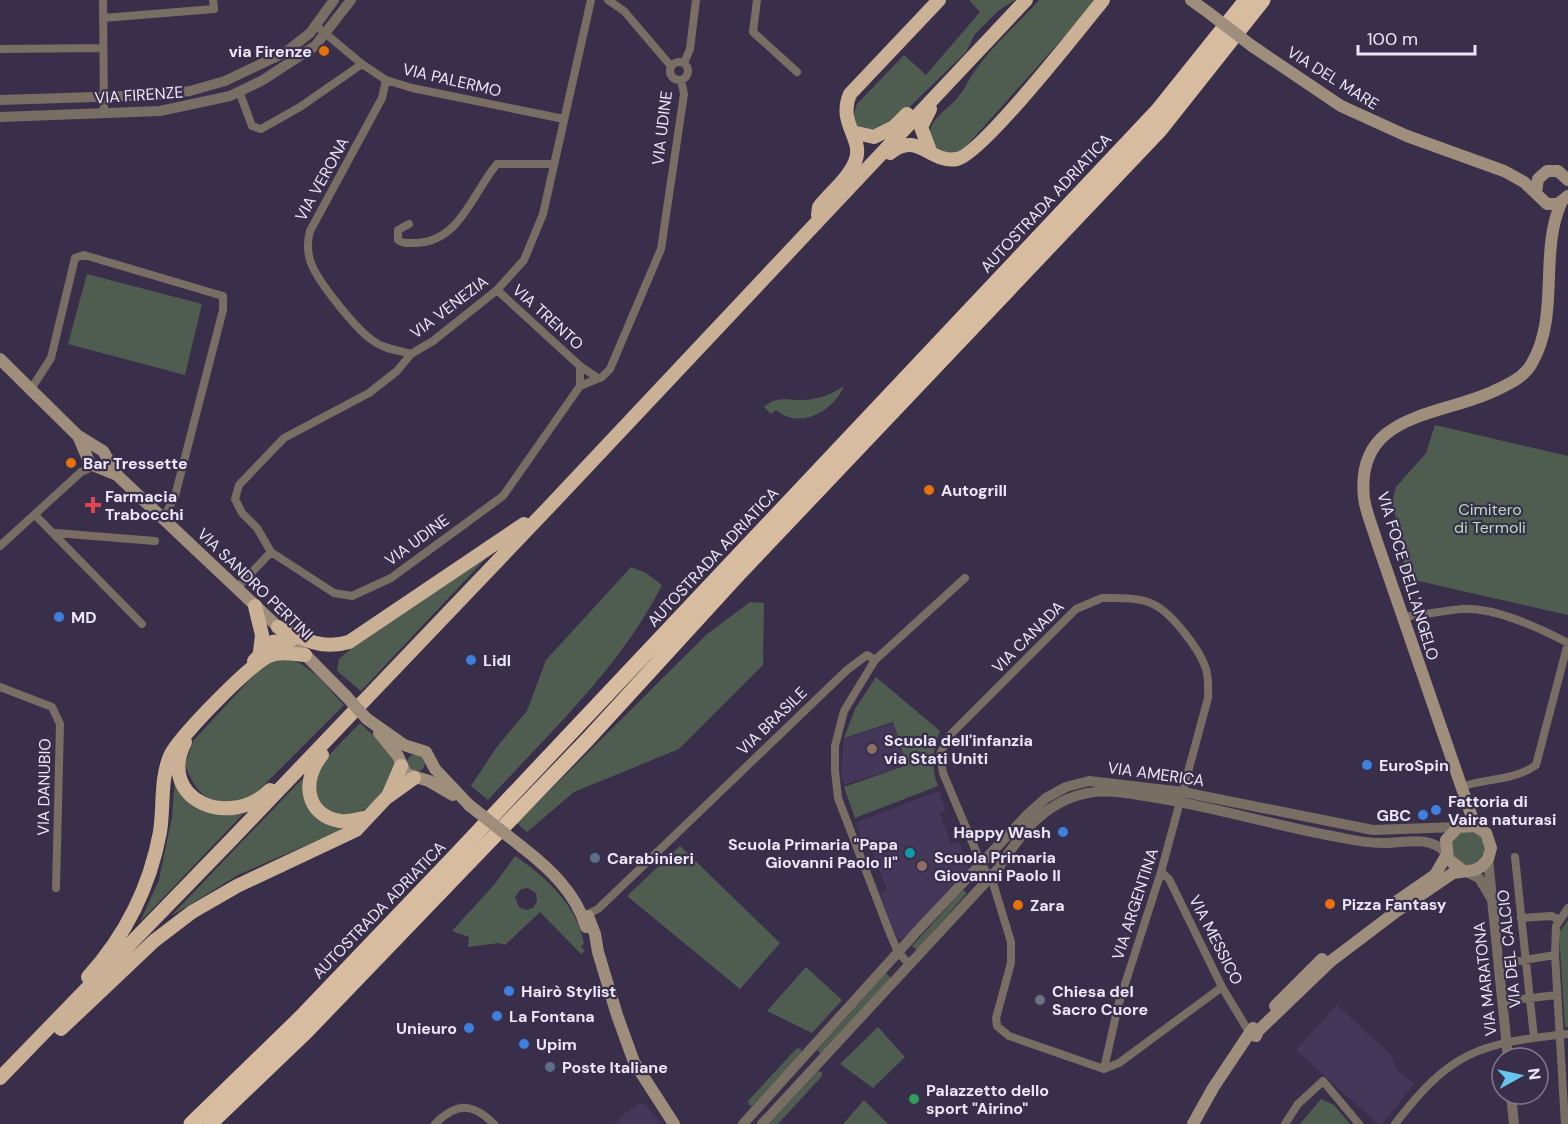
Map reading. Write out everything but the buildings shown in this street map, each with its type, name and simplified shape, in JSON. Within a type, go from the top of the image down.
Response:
[{"type":"highway","points":[[816,223],[819,207],[855,162],[858,152],[845,115],[850,94],[939,0]]},
{"type":"highway","points":[[14,1066],[548,508],[1026,0]]},
{"type":"highway","points":[[858,178],[872,172],[902,144],[930,151],[944,159],[959,159],[972,150],[994,129],[1103,0]]},
{"type":"highway","name":"AUTOSTRADA ADRIATICA","points":[[190,1124],[301,1017],[446,867],[1158,110],[1246,0]]},
{"type":"highway","name":"AUTOSTRADA ADRIATICA","points":[[210,1124],[315,1022],[588,739],[755,558],[1160,130],[1263,0]]},
{"type":"highway","points":[[852,132],[874,137],[884,134],[894,127],[926,94],[947,86]]},
{"type":"highway","points":[[930,151],[921,127],[947,86]]},
{"type":"highway","points":[[278,627],[319,645],[335,646],[349,642],[548,508]]},
{"type":"highway","points":[[255,606],[262,635],[260,652]]},
{"type":"highway","points":[[14,1066],[19,1054],[94,970],[127,925],[151,871],[160,831],[165,774],[171,754],[193,727],[243,675],[260,652],[272,642],[291,640]]},
{"type":"highway","points":[[243,675],[271,655],[305,655]]},
{"type":"highway","points":[[193,727],[180,752],[179,770],[190,795],[214,808],[238,808],[264,796],[296,765],[312,755]]},
{"type":"highway","points":[[337,729],[334,742],[310,773],[308,790],[312,802],[322,813],[335,820],[349,821],[368,817]]},
{"type":"highway","points":[[386,798],[401,764]]},
{"type":"highway","points":[[0,1078],[57,1033],[154,941],[192,912],[237,886],[343,838],[356,830],[386,798],[416,778]]},
{"type":"main road","name":"VIA DEL MARE","points":[[1191,0],[1252,46],[1341,106],[1374,123],[1504,171],[1550,205],[1565,200]]},
{"type":"main road","name":"VIA DEL MARE","points":[[1504,171],[1543,173],[1558,171],[1568,180]]},
{"type":"main road","points":[[1538,196],[1536,182],[1543,173]]},
{"type":"main road","name":"VIA FOCE DELL'ANGELO","points":[[1474,826],[1364,500],[1363,479],[1372,447],[1384,434],[1406,420],[1484,395],[1513,382],[1532,365],[1541,344],[1546,314],[1550,244],[1546,216],[1538,196]]},
{"type":"main road","name":"VIA FOCE DELL'ANGELO","points":[[1550,244],[1565,200]]},
{"type":"main road","points":[[0,359],[77,435],[94,459]]},
{"type":"main road","name":"VIA SANDRO PERTINI","points":[[94,459],[118,476],[291,640],[367,719],[406,774],[429,781],[468,804],[541,861],[585,914]]},
{"type":"main road","name":"VIA SANDRO PERTINI","points":[[367,719],[412,748],[422,749],[435,769],[468,804]]},
{"type":"main road","points":[[401,764],[405,753],[412,748]]},
{"type":"main road","points":[[416,778],[429,769],[430,760]]},
{"type":"main road","points":[[1193,1124],[1213,1088],[1251,1031],[1297,982],[1327,954],[1435,875],[1445,854],[1448,837],[1459,826],[1465,813],[1463,793]]},
{"type":"main road","points":[[1197,1124],[1251,1031],[1332,961],[1397,911],[1453,873],[1475,870],[1488,859],[1489,840],[1483,830],[1474,826],[1459,826]]},
{"type":"main road","points":[[1445,854],[1450,863],[1462,870]]},
{"type":"main road","points":[[585,914],[595,934],[598,952],[634,1062],[674,1124]]},
{"type":"street","points":[[103,0],[104,113]]},
{"type":"street","points":[[103,18],[214,9],[213,0]]},
{"type":"street","name":"VIA FIRENZE","points":[[0,100],[190,91],[225,81],[286,52],[315,25],[334,0]]},
{"type":"street","name":"VIA FIRENZE","points":[[0,117],[160,111],[195,105],[239,92],[263,80],[315,46],[351,0]]},
{"type":"street","name":"VIA VENEZIA","points":[[271,552],[257,528],[242,513],[235,499],[239,485],[284,438],[369,393],[397,370],[411,354],[434,340],[497,290],[516,270],[535,239],[543,214],[591,0]]},
{"type":"street","name":"VIA UDINE","points":[[608,0],[624,11],[671,66],[671,75],[681,80]]},
{"type":"street","name":"VIA UDINE","points":[[681,80],[688,74],[688,68],[684,63],[690,49],[696,0]]},
{"type":"street","points":[[757,0],[753,32],[797,72]]},
{"type":"street","name":"VIA PALERMO","points":[[315,25],[362,64],[386,80],[412,88],[564,120]]},
{"type":"street","points":[[0,49],[103,48]]},
{"type":"street","points":[[671,66],[677,62],[684,63]]},
{"type":"street","points":[[239,92],[252,126],[261,129],[300,107],[362,64]]},
{"type":"street","name":"VIA VERONA","points":[[386,80],[382,98],[310,231],[307,249],[311,264],[323,285],[370,339],[383,347],[411,354]]},
{"type":"street","name":"VIA UDINE","points":[[271,552],[334,593],[352,596],[391,578],[503,495],[580,386],[598,378],[610,369],[661,249],[684,94],[681,80]]},
{"type":"street","points":[[410,224],[398,230],[398,240],[401,243],[428,243],[449,230],[472,205],[488,175],[497,164],[554,164]]},
{"type":"street","points":[[31,389],[51,358],[75,258],[84,255],[223,296],[223,310],[195,424],[175,496],[163,519]]},
{"type":"street","name":"VIA TRENTO","points":[[497,290],[580,366]]},
{"type":"street","points":[[580,366],[598,378]]},
{"type":"street","points":[[580,366],[580,386]]},
{"type":"street","points":[[0,546],[94,459]]},
{"type":"street","points":[[35,515],[56,533],[142,624]]},
{"type":"street","points":[[56,533],[155,541]]},
{"type":"street","points":[[236,589],[271,552]]},
{"type":"street","name":"VIA BRASILE","points":[[585,914],[604,902],[848,670],[867,655],[874,660],[965,578]]},
{"type":"street","name":"VIA CANADA","points":[[986,870],[943,773],[940,763],[943,744],[1076,609],[1091,602],[1124,598],[1153,604],[1176,622],[1205,666],[1208,698],[1182,797]]},
{"type":"street","points":[[1402,617],[1464,609],[1486,611],[1548,633],[1568,643],[1536,765],[1522,776],[1476,782],[1463,793]]},
{"type":"street","points":[[874,660],[844,711],[835,746],[838,798],[898,952],[910,965]]},
{"type":"street","name":"VIA DANUBIO","points":[[0,687],[52,707],[60,724],[56,888]]},
{"type":"street","name":"VIA AMERICA","points":[[762,1124],[910,965],[1046,798],[1066,787],[1089,781],[1373,830],[1459,826]]},
{"type":"street","name":"VIA AMERICA","points":[[749,1122],[898,952],[986,870],[1036,818],[1067,798],[1109,791],[1182,797],[1356,840],[1382,843],[1423,841],[1434,843],[1445,854]]},
{"type":"street","name":"VIA ARGENTINA","points":[[1104,1069],[1118,1006],[1161,872],[1182,797]]},
{"type":"street","points":[[1356,840],[1358,827]]},
{"type":"street","name":"VIA DEL CALCIO","points":[[1515,857],[1534,1038]]},
{"type":"street","name":"VIA MARATONA","points":[[1488,859],[1507,1046]]},
{"type":"street","points":[[986,870],[1009,934],[1012,952],[996,1018],[997,1026],[1009,1036],[1104,1069],[1119,1063],[1222,987]]},
{"type":"street","name":"VIA MARATONA","points":[[1462,870],[1479,878],[1491,898]]},
{"type":"street","name":"VIA MESSICO","points":[[1161,872],[1169,879],[1222,987],[1251,1031]]},
{"type":"street","points":[[1565,1124],[1555,955],[1556,926],[1568,908]]},
{"type":"street","points":[[1521,918],[1551,916],[1560,920]]},
{"type":"street","points":[[1499,964],[1555,955]]},
{"type":"street","points":[[1503,1001],[1557,995]]},
{"type":"street","points":[[1395,1124],[1424,1087],[1457,1059],[1485,1047],[1507,1042],[1568,1034]]},
{"type":"street","points":[[809,1051],[820,1062]]},
{"type":"street","points":[[1285,1124],[1298,1104],[1323,1081],[1359,1124]]},
{"type":"street","points":[[1512,1106],[1514,1124]]},
{"type":"street","points":[[435,1124],[456,1109],[466,1107],[477,1109],[494,1124]]},
{"type":"shaded area","name":"Scuola dell'infanzia via Stati Uniti","points":[[893,723],[906,765],[844,785],[841,772],[844,739]]},
{"type":"shaded area","name":"Scuola Primaria Giovanni Paolo II","points":[[939,791],[946,811],[940,814],[951,844],[959,842],[969,869],[907,936],[900,939],[896,937],[880,893],[887,890],[870,847],[865,849],[855,823]]},
{"type":"shaded area","points":[[1337,1005],[1390,1054],[1398,1071],[1414,1084],[1382,1124],[1378,1124],[1296,1050]]},
{"type":"shaded area","points":[[643,1102],[662,1124],[613,1124],[627,1112]]},
{"type":"green space","points":[[969,0],[1015,0],[998,11],[975,34],[966,52],[889,127],[880,133],[857,128],[852,120],[857,104],[904,55],[926,75],[980,12]]},
{"type":"green space","points":[[1039,0],[1097,0],[961,152],[949,153],[939,150],[931,143],[930,138],[930,131],[938,116],[956,100],[989,53]]},
{"type":"green space","points":[[87,274],[202,304],[185,375],[68,344]]},
{"type":"green space","points":[[844,386],[832,404],[805,418],[785,416],[776,410],[771,414],[764,407],[779,400],[805,400],[820,397]]},
{"type":"green space","name":"Cimitero di Termoli","points":[[1435,425],[1568,456],[1568,615],[1401,577],[1405,551],[1392,503],[1396,487],[1426,453]]},
{"type":"green space","points":[[489,555],[361,691],[337,671],[339,659],[353,647]]},
{"type":"green space","points":[[631,567],[646,573],[662,585],[645,615],[605,671],[488,800],[471,786],[496,748],[527,711],[546,660]]},
{"type":"green space","points":[[750,602],[764,603],[763,665],[679,749],[574,792],[527,832],[517,823],[706,635]]},
{"type":"green space","points":[[286,658],[311,671],[344,705],[253,796],[229,803],[211,800],[196,787],[185,765],[193,741],[264,664]]},
{"type":"green space","points":[[876,677],[940,731],[933,758],[938,786],[855,818],[844,787],[907,765],[893,722],[844,738],[855,709]]},
{"type":"green space","points":[[360,723],[390,751],[397,768],[386,788],[368,808],[337,817],[318,802],[314,792],[314,781],[326,760]]},
{"type":"green space","points":[[416,754],[422,757],[425,763],[422,769],[416,772],[410,769],[407,763],[410,757]]},
{"type":"green space","points":[[176,765],[182,790],[217,814],[245,812],[140,922],[159,880],[172,817]]},
{"type":"green space","points":[[302,779],[305,798],[348,827],[238,875],[171,916]]},
{"type":"green space","points":[[1468,831],[1480,836],[1485,848],[1480,860],[1468,865],[1456,860],[1451,848],[1456,836]]},
{"type":"green space","points":[[680,846],[780,943],[740,989],[627,896]]},
{"type":"green space","points":[[515,856],[527,864],[549,883],[575,917],[584,944],[581,946],[585,951],[581,954],[540,912],[505,945],[499,943],[468,947],[469,937],[452,931],[494,885]],"holes":[[[528,888],[536,893],[537,901],[533,908],[526,910],[519,907],[515,897],[521,889]]]},
{"type":"green space","points":[[963,890],[967,893],[917,950],[912,946]]},
{"type":"green space","points":[[1568,920],[1568,1027],[1565,1027],[1559,932]]},
{"type":"green space","points":[[806,967],[842,1000],[812,1033],[767,1011]]},
{"type":"green space","points":[[886,973],[891,978],[821,1054],[817,1050]]},
{"type":"green space","points":[[878,1027],[905,1057],[873,1088],[840,1064]]},
{"type":"green space","points":[[797,1048],[801,1049],[801,1053],[752,1106],[749,1105],[748,1101]]},
{"type":"green space","points":[[818,1071],[822,1072],[822,1076],[778,1124],[769,1124]]},
{"type":"green space","points":[[1321,1099],[1334,1105],[1350,1124],[1300,1124]]},
{"type":"green space","points":[[864,1100],[888,1124],[843,1124]]},
{"type":"place","name":"via Firenze","points":[[324,51]]},
{"type":"place","name":"Bar Tressette","points":[[71,463]]},
{"type":"place","name":"Autogrill","points":[[929,490]]},
{"type":"place","name":"Farmacia Trabocchi","points":[[93,505]]},
{"type":"place","name":"MD","points":[[59,617]]},
{"type":"place","name":"Lidl","points":[[471,660]]},
{"type":"place","name":"Scuola dell'infanzia via Stati Uniti","points":[[872,749]]},
{"type":"place","name":"EuroSpin","points":[[1367,765]]},
{"type":"place","name":"Fattoria di Vaira naturasi","points":[[1436,810]]},
{"type":"place","name":"GBC","points":[[1423,815]]},
{"type":"place","name":"Happy Wash","points":[[1063,832]]},
{"type":"place","name":"Scuola Primaria \"Papa Giovanni Paolo II\"","points":[[910,853]]},
{"type":"place","name":"Carabinieri","points":[[595,858]]},
{"type":"place","name":"Scuola Primaria Giovanni Paolo II","points":[[922,866]]},
{"type":"place","name":"Pizza Fantasy","points":[[1330,904]]},
{"type":"place","name":"Zara","points":[[1018,905]]},
{"type":"place","name":"Hairò Stylist","points":[[509,991]]},
{"type":"place","name":"Chiesa del Sacro Cuore","points":[[1040,1000]]},
{"type":"place","name":"La Fontana","points":[[497,1016]]},
{"type":"place","name":"Unieuro","points":[[469,1028]]},
{"type":"place","name":"Upim","points":[[524,1044]]},
{"type":"place","name":"Poste Italiane","points":[[550,1067]]},
{"type":"place","name":"Palazzetto dello sport \"Airino\"","points":[[914,1099]]}]
